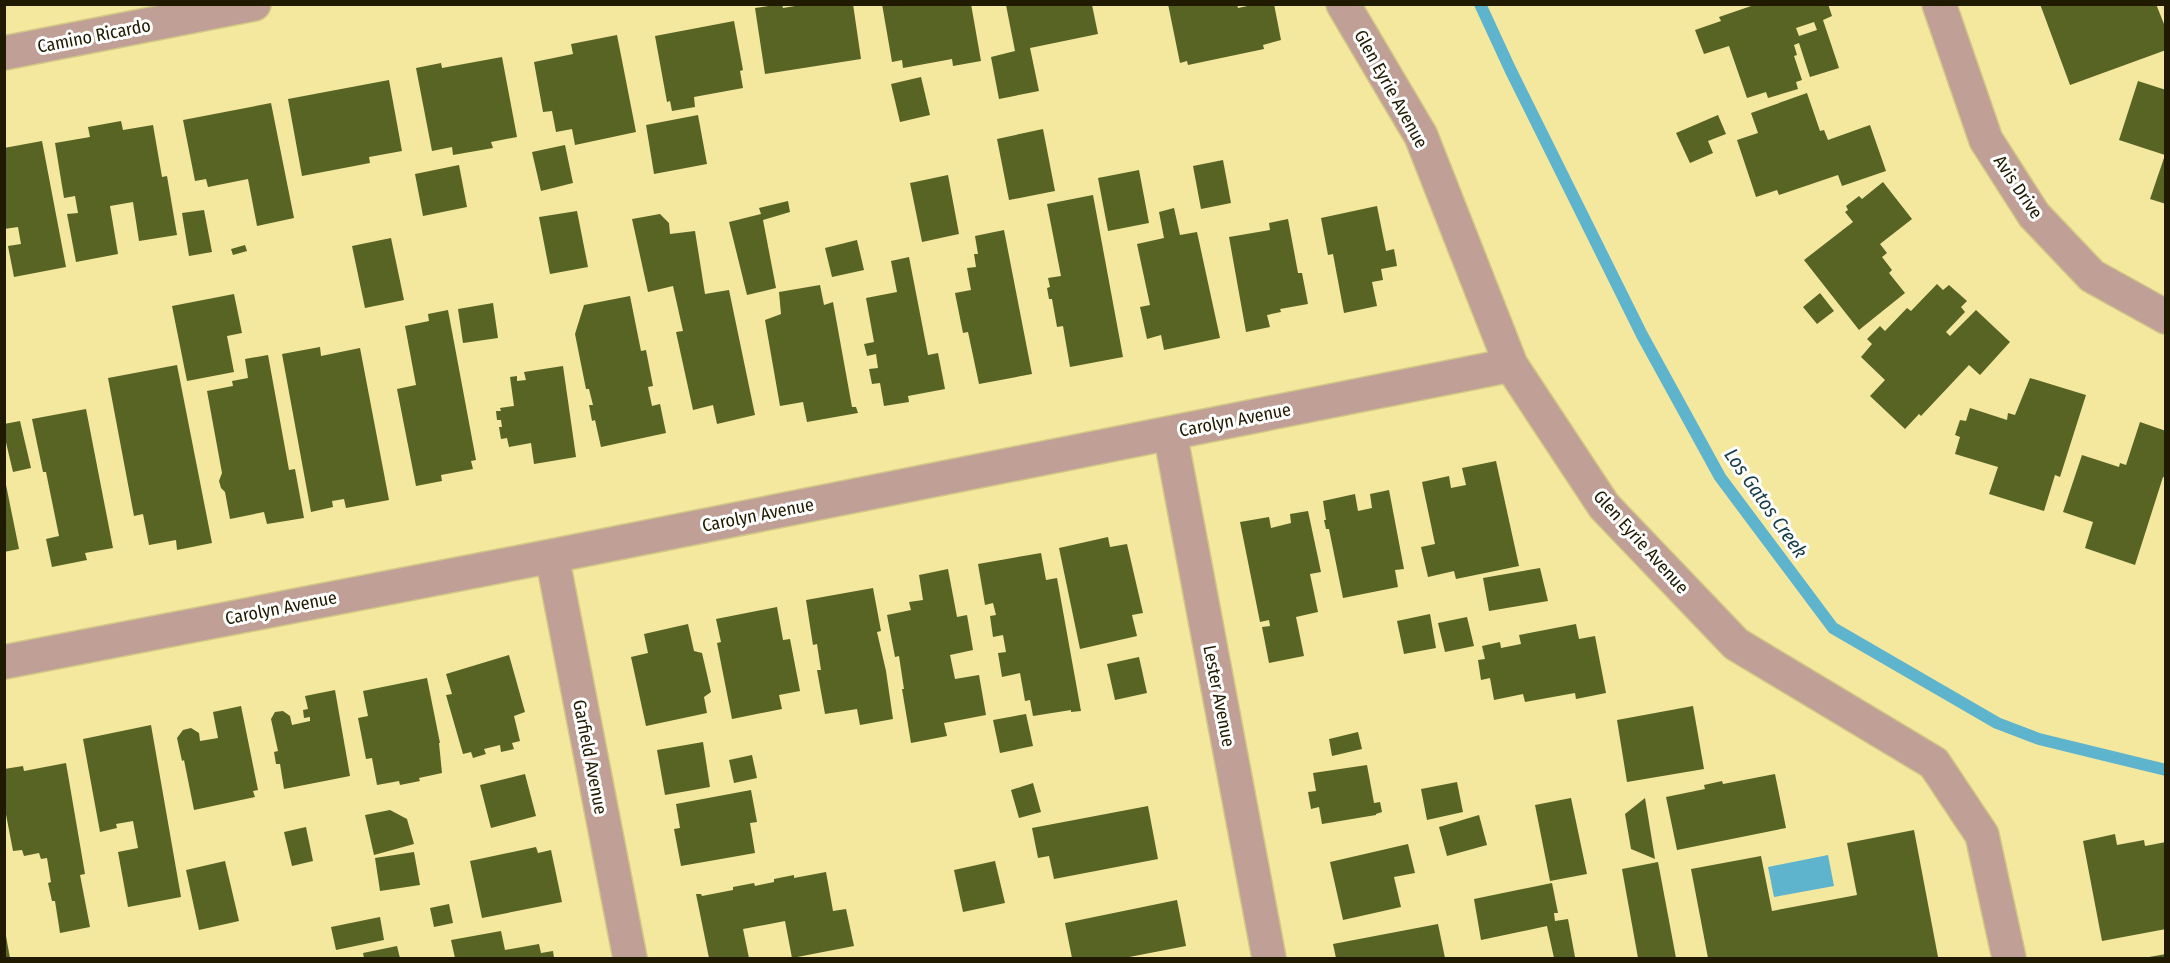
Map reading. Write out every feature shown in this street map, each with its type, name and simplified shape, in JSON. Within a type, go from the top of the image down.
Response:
[{"type":"street","name":"Camino Ricardo","points":[[4,53],[254,4]]},
{"type":"street","name":"Glen Eyrie Avenue","points":[[1343,4],[1420,136],[1511,365],[1604,506],[1736,644],[1934,763],[1982,835],[2009,958]]},
{"type":"street","name":"Avis Drive","points":[[1939,4],[1986,140],[2034,215],[2092,276],[2166,317]]},
{"type":"street","name":"Carolyn Avenue","points":[[4,662],[552,556],[1511,365]]},
{"type":"street","name":"Lester Avenue","points":[[1170,433],[1269,958]]},
{"type":"street","name":"Garfield Avenue","points":[[552,556],[630,958]]},
{"type":"water","points":[[1828,855],[1834,886],[1774,897],[1768,867]]},
{"type":"building","points":[[782,4],[783,8],[807,4],[853,4],[861,59],[765,74],[755,8]]},
{"type":"building","points":[[882,4],[971,4],[981,61],[953,66],[952,59],[903,68],[902,60],[892,62]]},
{"type":"building","points":[[1168,4],[1237,4],[1238,8],[1257,4],[1274,4],[1281,40],[1263,45],[1264,49],[1188,65],[1187,61],[1180,63]]},
{"type":"building","points":[[1757,4],[1828,4],[1832,16],[1823,20],[1839,68],[1810,77],[1799,43],[1794,45],[1797,55],[1794,56],[1802,80],[1796,82],[1798,89],[1768,98],[1766,92],[1747,98],[1729,46],[1704,54],[1695,30],[1721,21],[1719,17]],"holes":[[[1814,22],[1817,30],[1799,36],[1796,28]]]},
{"type":"building","points":[[2040,4],[2156,4],[2166,29],[2166,50],[2070,85]]},
{"type":"building","points":[[1006,5],[1092,5],[1098,34],[1030,48],[1039,91],[999,99],[991,57],[1015,51]]},
{"type":"building","points":[[734,21],[743,70],[740,71],[743,88],[694,97],[695,107],[672,111],[670,101],[667,102],[655,36]]},
{"type":"building","points":[[617,35],[636,132],[575,145],[572,129],[556,132],[552,111],[543,112],[534,62],[573,54],[571,44]]},
{"type":"building","points":[[502,57],[517,137],[491,142],[493,148],[453,155],[452,147],[432,151],[416,68],[441,63],[442,68]]},
{"type":"building","points":[[921,77],[930,115],[900,122],[891,84]]},
{"type":"building","points":[[389,80],[402,151],[369,157],[370,163],[302,176],[288,99]]},
{"type":"building","points":[[2138,81],[2166,90],[2166,204],[2150,199],[2165,155],[2119,140]]},
{"type":"building","points":[[1807,93],[1820,131],[1824,130],[1828,140],[1870,125],[1886,171],[1842,186],[1838,175],[1779,195],[1777,190],[1756,197],[1737,140],[1758,133],[1751,113]]},
{"type":"building","points":[[271,103],[294,218],[257,226],[248,179],[208,187],[206,179],[195,181],[183,120]]},
{"type":"building","points":[[698,115],[707,164],[654,174],[646,125]]},
{"type":"building","points":[[1718,115],[1726,134],[1708,141],[1713,153],[1690,163],[1676,133]]},
{"type":"building","points":[[121,121],[123,130],[153,125],[162,177],[167,176],[177,235],[139,241],[133,202],[110,206],[118,254],[76,262],[67,214],[78,213],[75,196],[64,198],[55,143],[90,137],[88,127]]},
{"type":"building","points":[[1043,129],[1055,191],[1009,200],[997,139]]},
{"type":"building","points":[[42,141],[66,267],[14,277],[8,246],[21,244],[18,227],[4,229],[4,148]]},
{"type":"building","points":[[565,145],[573,183],[541,191],[532,152]]},
{"type":"building","points":[[1223,160],[1231,203],[1201,209],[1193,166]]},
{"type":"building","points":[[459,165],[467,207],[423,216],[415,174]]},
{"type":"building","points":[[1139,170],[1149,223],[1108,231],[1098,178]]},
{"type":"building","points":[[948,175],[959,234],[922,242],[910,183]]},
{"type":"building","points":[[1883,182],[1912,219],[1880,244],[1887,253],[1882,257],[1892,270],[1889,273],[1905,293],[1859,330],[1804,260],[1853,222],[1845,212],[1848,210],[1846,206],[1859,196],[1862,199]]},
{"type":"building","points":[[1093,195],[1123,357],[1070,367],[1063,326],[1057,327],[1052,299],[1049,299],[1047,288],[1050,287],[1048,278],[1061,276],[1047,204]]},
{"type":"building","points":[[788,201],[790,212],[763,220],[776,288],[747,295],[729,222],[761,214],[759,208]]},
{"type":"building","points":[[1377,206],[1386,251],[1394,249],[1397,266],[1381,269],[1383,280],[1372,282],[1377,306],[1344,313],[1333,254],[1328,255],[1321,218]]},
{"type":"building","points":[[1174,208],[1180,235],[1197,232],[1220,338],[1164,350],[1161,335],[1147,339],[1140,307],[1150,305],[1137,244],[1164,238],[1159,212]]},
{"type":"building","points":[[204,210],[212,252],[189,256],[182,213]]},
{"type":"building","points":[[577,211],[588,267],[550,274],[539,217]]},
{"type":"building","points":[[660,214],[669,223],[670,234],[695,231],[705,294],[729,290],[755,415],[717,424],[713,405],[693,410],[676,332],[683,331],[673,286],[648,292],[632,219]]},
{"type":"building","points":[[1288,219],[1298,273],[1302,273],[1308,304],[1280,309],[1281,312],[1267,315],[1270,327],[1246,332],[1229,237],[1270,230],[1269,223]]},
{"type":"building","points":[[1004,230],[1032,374],[979,384],[968,332],[963,333],[955,293],[971,290],[967,268],[976,267],[974,254],[978,254],[975,236]]},
{"type":"building","points":[[391,238],[404,300],[365,308],[352,246]]},
{"type":"building","points":[[857,240],[864,270],[832,277],[825,248]]},
{"type":"building","points":[[245,245],[247,251],[233,255],[231,249]]},
{"type":"building","points":[[909,257],[928,355],[938,353],[945,389],[908,396],[909,402],[884,406],[880,383],[872,384],[869,369],[878,368],[876,354],[867,356],[864,344],[874,342],[866,298],[897,292],[891,261]]},
{"type":"building","points":[[1937,284],[1943,290],[1949,285],[1967,301],[1961,307],[1965,312],[1946,332],[1950,336],[1976,310],[2010,342],[1980,375],[1969,365],[1921,416],[1919,414],[1905,429],[1870,396],[1885,380],[1861,357],[1872,344],[1867,339],[1880,326],[1885,331],[1907,308],[1911,311]]},
{"type":"building","points":[[820,285],[824,305],[833,302],[852,407],[856,407],[858,413],[807,422],[803,402],[780,406],[765,320],[781,314],[779,292]]},
{"type":"building","points":[[1820,293],[1834,311],[1817,324],[1803,307]]},
{"type":"building","points":[[234,294],[242,333],[227,336],[234,372],[187,381],[172,306]]},
{"type":"building","points":[[630,296],[641,351],[646,350],[653,386],[648,387],[652,406],[660,404],[666,433],[601,447],[595,420],[592,421],[589,405],[593,405],[589,389],[586,389],[575,334],[584,305]]},
{"type":"building","points":[[493,303],[498,338],[463,343],[458,309]]},
{"type":"building","points":[[448,310],[476,460],[471,461],[473,469],[441,475],[442,481],[416,486],[397,389],[416,385],[405,326],[429,321],[428,314]]},
{"type":"building","points":[[320,347],[321,356],[360,348],[389,500],[346,508],[344,499],[332,501],[333,507],[311,512],[282,354]]},
{"type":"building","points":[[268,355],[289,470],[295,469],[304,518],[267,524],[264,512],[230,519],[225,492],[219,481],[222,473],[207,391],[233,386],[232,381],[248,378],[245,359]]},
{"type":"building","points":[[177,365],[212,543],[177,550],[176,540],[149,545],[143,514],[134,516],[108,378]]},
{"type":"building","points":[[563,366],[576,457],[534,464],[531,443],[509,447],[507,438],[501,439],[499,427],[502,427],[501,420],[497,420],[496,411],[501,411],[500,408],[514,406],[510,377],[517,376],[517,381],[526,380],[524,372]]},
{"type":"building","points":[[2030,378],[2086,395],[2060,477],[2055,475],[2044,511],[1989,494],[1998,467],[1955,454],[1960,437],[1955,435],[1960,420],[1966,421],[1970,408],[2007,420],[2008,413],[2015,415]]},
{"type":"building","points":[[86,409],[113,548],[85,553],[87,560],[52,567],[46,539],[59,536],[32,419]]},
{"type":"building","points":[[20,421],[31,468],[13,472],[4,434],[4,424]]},
{"type":"building","points":[[2140,422],[2166,431],[2166,478],[2163,477],[2135,565],[2085,548],[2093,522],[2063,512],[2082,455],[2119,467],[2120,463],[2126,465]]},
{"type":"building","points":[[1496,461],[1519,566],[1456,579],[1454,571],[1428,577],[1421,547],[1435,544],[1422,482],[1449,476],[1451,488],[1466,485],[1462,468]]},
{"type":"building","points":[[4,475],[19,549],[4,552]]},
{"type":"building","points":[[1389,490],[1404,569],[1395,570],[1398,587],[1343,598],[1329,529],[1326,529],[1324,520],[1326,520],[1323,501],[1355,494],[1358,511],[1372,508],[1370,494]]},
{"type":"building","points":[[1308,511],[1321,572],[1310,574],[1318,612],[1296,617],[1304,656],[1269,663],[1262,627],[1270,626],[1269,620],[1260,622],[1240,522],[1269,517],[1271,528],[1291,523],[1290,514]]},
{"type":"building","points":[[1108,537],[1110,547],[1127,544],[1143,613],[1132,615],[1137,636],[1080,649],[1059,548]]},
{"type":"building","points":[[1041,553],[1046,580],[1057,578],[1081,711],[1071,712],[1071,710],[1033,716],[1030,700],[1025,701],[1020,673],[1002,677],[998,653],[1006,652],[1003,635],[993,637],[990,616],[996,615],[993,603],[985,605],[978,564]]},
{"type":"building","points":[[1540,568],[1548,601],[1489,611],[1483,578]]},
{"type":"building","points":[[948,569],[957,617],[967,615],[973,650],[950,655],[955,679],[979,675],[986,715],[944,723],[947,736],[911,743],[899,656],[895,657],[887,615],[911,610],[909,602],[923,600],[919,575]]},
{"type":"building","points":[[873,588],[881,631],[877,632],[893,719],[860,725],[857,709],[825,714],[817,670],[821,670],[817,644],[813,645],[806,600]]},
{"type":"building","points":[[777,607],[783,640],[790,639],[800,691],[779,695],[782,709],[732,719],[717,643],[721,642],[716,619]]},
{"type":"building","points":[[1430,614],[1436,648],[1404,654],[1397,621]]},
{"type":"building","points":[[1467,617],[1474,646],[1445,652],[1438,623]]},
{"type":"building","points":[[688,624],[694,651],[702,653],[711,692],[704,697],[707,713],[646,726],[631,657],[648,653],[644,634]]},
{"type":"building","points":[[1576,624],[1579,639],[1595,636],[1606,693],[1576,699],[1575,693],[1525,702],[1523,694],[1494,700],[1490,678],[1481,680],[1478,660],[1485,659],[1482,646],[1500,642],[1501,648],[1521,644],[1519,635]]},
{"type":"building","points":[[509,655],[525,712],[514,716],[520,741],[512,743],[514,749],[501,752],[500,745],[484,749],[486,754],[473,758],[471,752],[463,754],[446,695],[452,694],[446,674]]},
{"type":"building","points":[[1139,657],[1147,693],[1115,700],[1107,664]]},
{"type":"building","points":[[427,678],[440,743],[442,773],[400,785],[399,781],[377,785],[372,758],[366,759],[358,718],[368,716],[363,691]]},
{"type":"building","points":[[335,690],[350,776],[284,789],[280,764],[276,764],[274,752],[278,751],[271,719],[275,712],[283,711],[290,716],[292,725],[310,721],[310,717],[304,718],[303,710],[308,709],[305,696]]},
{"type":"building","points":[[241,706],[258,790],[253,791],[255,797],[194,810],[177,738],[183,730],[191,728],[199,733],[200,741],[218,738],[213,712]]},
{"type":"building","points":[[1693,706],[1704,769],[1627,782],[1617,720]]},
{"type":"building","points":[[1026,714],[1033,746],[1000,753],[993,720]]},
{"type":"building","points":[[151,725],[181,897],[128,907],[118,852],[138,848],[133,821],[116,824],[117,828],[100,832],[83,739]]},
{"type":"building","points":[[1358,732],[1362,749],[1332,756],[1329,739]]},
{"type":"building","points":[[703,742],[710,787],[665,795],[657,750]]},
{"type":"building","points":[[752,755],[757,778],[734,783],[729,760]]},
{"type":"building","points":[[66,763],[85,874],[80,875],[90,927],[60,933],[55,901],[52,901],[48,883],[51,882],[47,858],[41,859],[39,853],[24,856],[22,850],[13,851],[4,804],[4,769],[23,766],[24,771]]},
{"type":"building","points":[[1367,765],[1374,803],[1380,802],[1382,812],[1322,824],[1319,807],[1311,809],[1308,792],[1316,791],[1313,773]]},
{"type":"building","points":[[525,774],[536,816],[491,828],[480,785]]},
{"type":"building","points":[[1775,774],[1786,828],[1677,850],[1666,797],[1705,789],[1704,785],[1722,781],[1723,784]]},
{"type":"building","points":[[1457,782],[1463,812],[1427,820],[1421,789]]},
{"type":"building","points":[[1033,783],[1041,812],[1019,818],[1011,790]]},
{"type":"building","points":[[751,790],[757,822],[750,823],[755,853],[681,866],[674,829],[680,828],[676,804]]},
{"type":"building","points":[[1571,798],[1587,874],[1550,881],[1535,805]]},
{"type":"building","points":[[1645,798],[1655,859],[1631,849],[1625,814]]},
{"type":"building","points":[[1148,806],[1158,859],[1054,879],[1049,856],[1038,858],[1032,828]]},
{"type":"building","points":[[390,810],[407,819],[414,844],[374,855],[365,815]]},
{"type":"building","points":[[1479,815],[1487,845],[1447,856],[1439,827]]},
{"type":"building","points":[[306,827],[313,861],[292,866],[284,832]]},
{"type":"building","points":[[1914,830],[1938,957],[1708,958],[1691,869],[1761,856],[1772,911],[1857,895],[1847,843]]},
{"type":"building","points":[[2115,834],[2117,845],[2144,840],[2145,846],[2166,842],[2166,929],[2102,941],[2083,841]]},
{"type":"building","points":[[1408,844],[1415,873],[1394,877],[1401,907],[1343,920],[1330,862]]},
{"type":"building","points":[[536,847],[538,853],[551,850],[562,902],[482,918],[470,861]]},
{"type":"building","points":[[414,852],[420,885],[380,891],[375,858]]},
{"type":"building","points":[[225,861],[239,921],[199,930],[186,870]]},
{"type":"building","points":[[995,861],[1005,903],[963,912],[954,870]]},
{"type":"building","points":[[1658,862],[1676,958],[1638,958],[1622,869]]},
{"type":"building","points":[[826,872],[833,911],[846,909],[854,946],[792,958],[785,921],[743,929],[749,958],[709,958],[696,894],[702,896],[733,890],[733,887],[774,882],[774,879],[794,875],[794,878]]},
{"type":"building","points":[[1552,883],[1558,913],[1554,913],[1555,921],[1568,919],[1575,957],[1554,958],[1547,926],[1481,940],[1474,899]]},
{"type":"building","points":[[1177,900],[1186,946],[1124,958],[1072,958],[1065,923]]},
{"type":"building","points":[[449,904],[453,923],[434,927],[430,908]]},
{"type":"building","points":[[380,917],[384,940],[336,950],[331,927]]},
{"type":"building","points":[[1438,924],[1445,958],[1336,958],[1333,944]]},
{"type":"building","points":[[501,931],[505,950],[539,944],[541,953],[553,951],[554,958],[455,958],[451,940]]},
{"type":"building","points":[[4,936],[6,936],[10,958],[4,958]]},
{"type":"building","points":[[397,946],[400,958],[364,958],[363,953]]},
{"type":"building","points":[[2166,954],[2166,958],[2149,957]]},
{"type":"waterway","name":"Los Gatos Creek","points":[[1480,4],[1642,335],[1720,477],[1833,628],[1997,723],[2039,739],[2166,770]]}]
